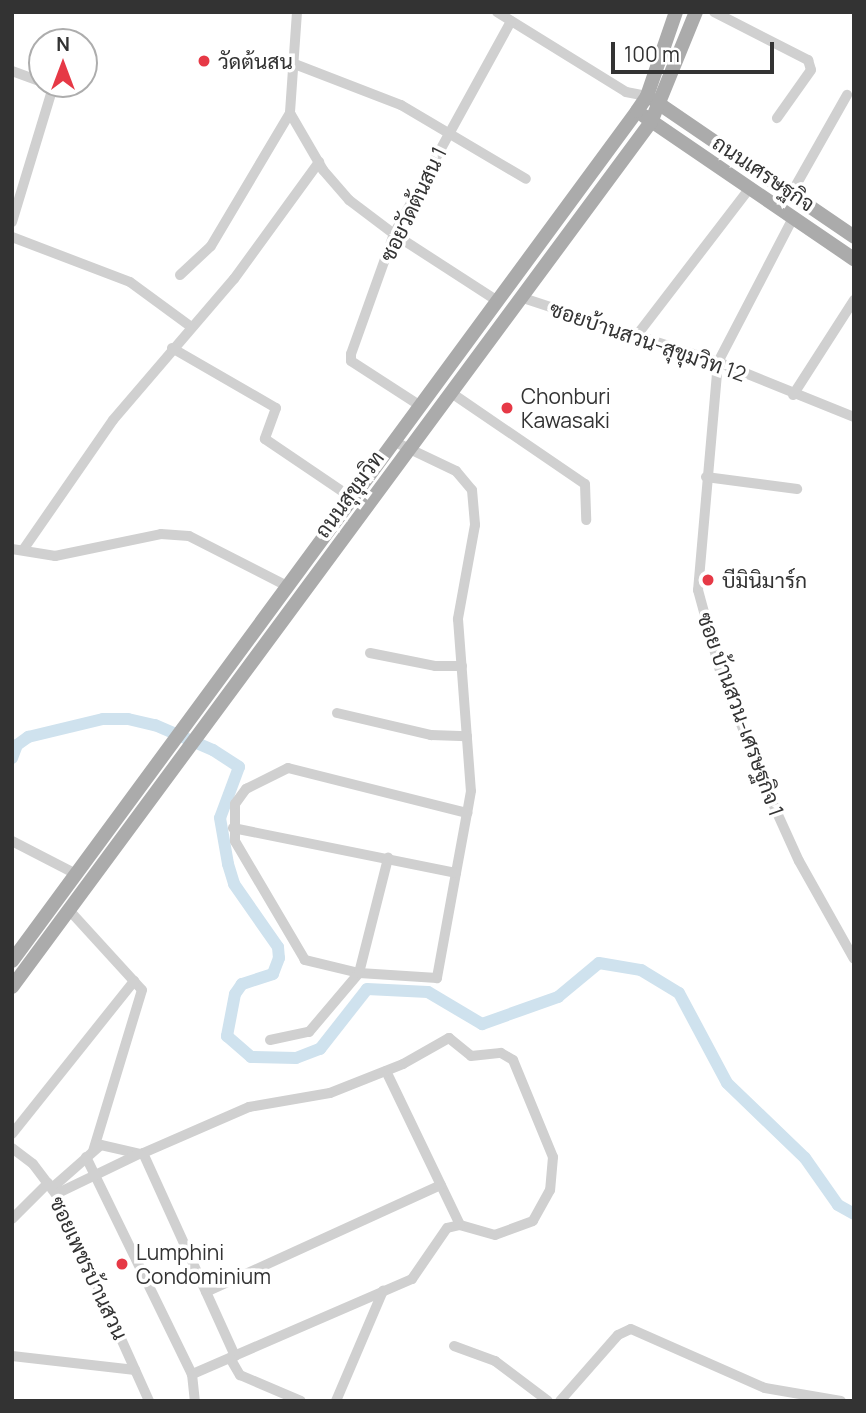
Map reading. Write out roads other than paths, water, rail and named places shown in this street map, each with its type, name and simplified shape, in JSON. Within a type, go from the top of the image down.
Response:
[{"type":"main road","name":"ถนนสุขุมวิท","points":[[12,961],[637,111],[647,96],[676,12]]},
{"type":"main road","name":"ถนนสุขุมวิท","points":[[12,987],[651,122],[661,105],[696,12]]},
{"type":"main road","name":"ถนนเศรษฐกิจ","points":[[647,96],[854,237]]},
{"type":"main road","name":"ถนนเศรษฐกิจ","points":[[637,111],[854,259]]},
{"type":"main road","points":[[120,814],[133,823]]},
{"type":"street","points":[[180,275],[211,246],[290,113],[297,12]]},
{"type":"street","points":[[497,12],[626,92],[647,96]]},
{"type":"street","points":[[714,12],[808,60],[811,70],[777,118]]},
{"type":"street","name":"ซอยวัดต้นสน 1","points":[[419,405],[351,361],[394,234],[511,21]]},
{"type":"street","points":[[292,63],[401,105],[526,179]]},
{"type":"street","points":[[626,92],[637,111]]},
{"type":"street","points":[[791,194],[847,94]]},
{"type":"street","points":[[12,222],[50,98]]},
{"type":"street","points":[[290,113],[319,162],[349,200],[394,234],[496,300]]},
{"type":"street","points":[[287,586],[189,536],[161,534],[55,556],[18,550],[113,420],[172,348],[234,279],[319,162]]},
{"type":"street","points":[[637,335],[750,188]]},
{"type":"street","name":"ซอย บ้านสวน-เศรษฐกิจ 1","points":[[793,218],[718,362],[698,561],[703,617],[769,795],[799,861],[854,960]]},
{"type":"street","points":[[12,237],[130,282],[191,326]]},
{"type":"street","name":"ซอยบ้านสวน-สุขุมวิท 12","points":[[520,297],[718,362],[793,395],[854,417]]},
{"type":"street","points":[[793,395],[854,300]]},
{"type":"street","points":[[172,348],[276,408],[265,439],[352,498]]},
{"type":"street","points":[[450,392],[585,484],[586,520]]},
{"type":"street","points":[[393,441],[456,471],[472,490],[475,525],[458,619],[471,791],[467,813],[456,873],[437,978],[359,973],[301,957],[239,851],[233,828],[232,811],[246,789],[288,768],[467,813]]},
{"type":"street","points":[[706,477],[797,489]]},
{"type":"street","points":[[370,653],[435,666],[462,666]]},
{"type":"street","points":[[337,713],[430,735],[467,736]]},
{"type":"street","points":[[233,828],[456,873]]},
{"type":"street","points":[[12,841],[76,874]]},
{"type":"street","points":[[270,1040],[309,1032],[359,973],[388,858]]},
{"type":"street","points":[[69,910],[142,989],[89,1154],[95,1172],[192,1374],[195,1401]]},
{"type":"street","points":[[12,1134],[134,981]]},
{"type":"street","points":[[52,1188],[141,1154],[249,1107],[323,1095],[386,1070],[449,1038],[471,1056],[501,1053],[515,1064],[553,1157],[548,1196],[533,1222],[522,1229],[486,1235],[460,1225],[386,1070]]},
{"type":"street","points":[[12,1219],[52,1188],[89,1154],[105,1145],[141,1154]]},
{"type":"street","name":"ซอยเพชรบ้านสวน","points":[[12,1148],[52,1188],[149,1401]]},
{"type":"street","points":[[141,1154],[206,1292],[240,1375],[301,1401]]},
{"type":"street","points":[[206,1292],[441,1185]]},
{"type":"street","points":[[192,1374],[412,1279],[441,1233],[460,1225]]},
{"type":"street","points":[[336,1401],[383,1291]]},
{"type":"street","points":[[560,1401],[618,1335],[631,1329],[765,1388],[841,1401]]},
{"type":"street","points":[[454,1346],[495,1361],[548,1401]]},
{"type":"street","points":[[12,1356],[135,1370]]},
{"type":"waterway","points":[[12,758],[17,745],[28,737],[103,719],[128,719],[155,725],[213,750],[239,767],[220,818],[228,864],[234,884],[278,947],[279,958],[273,974],[242,984],[235,994],[227,1036],[251,1057],[296,1058],[320,1049],[367,989],[428,992],[482,1024],[558,997],[599,963],[641,970],[679,993],[727,1083],[805,1158],[838,1205],[854,1214]]},
{"type":"place","name":"วัดต้นสน","points":[[204,61]]},
{"type":"place","name":"Chonburi Kawasaki","points":[[507,408]]},
{"type":"place","name":"บีมินิมาร์ก","points":[[708,580]]},
{"type":"place","name":"Lumphini Condominium","points":[[122,1264]]}]
